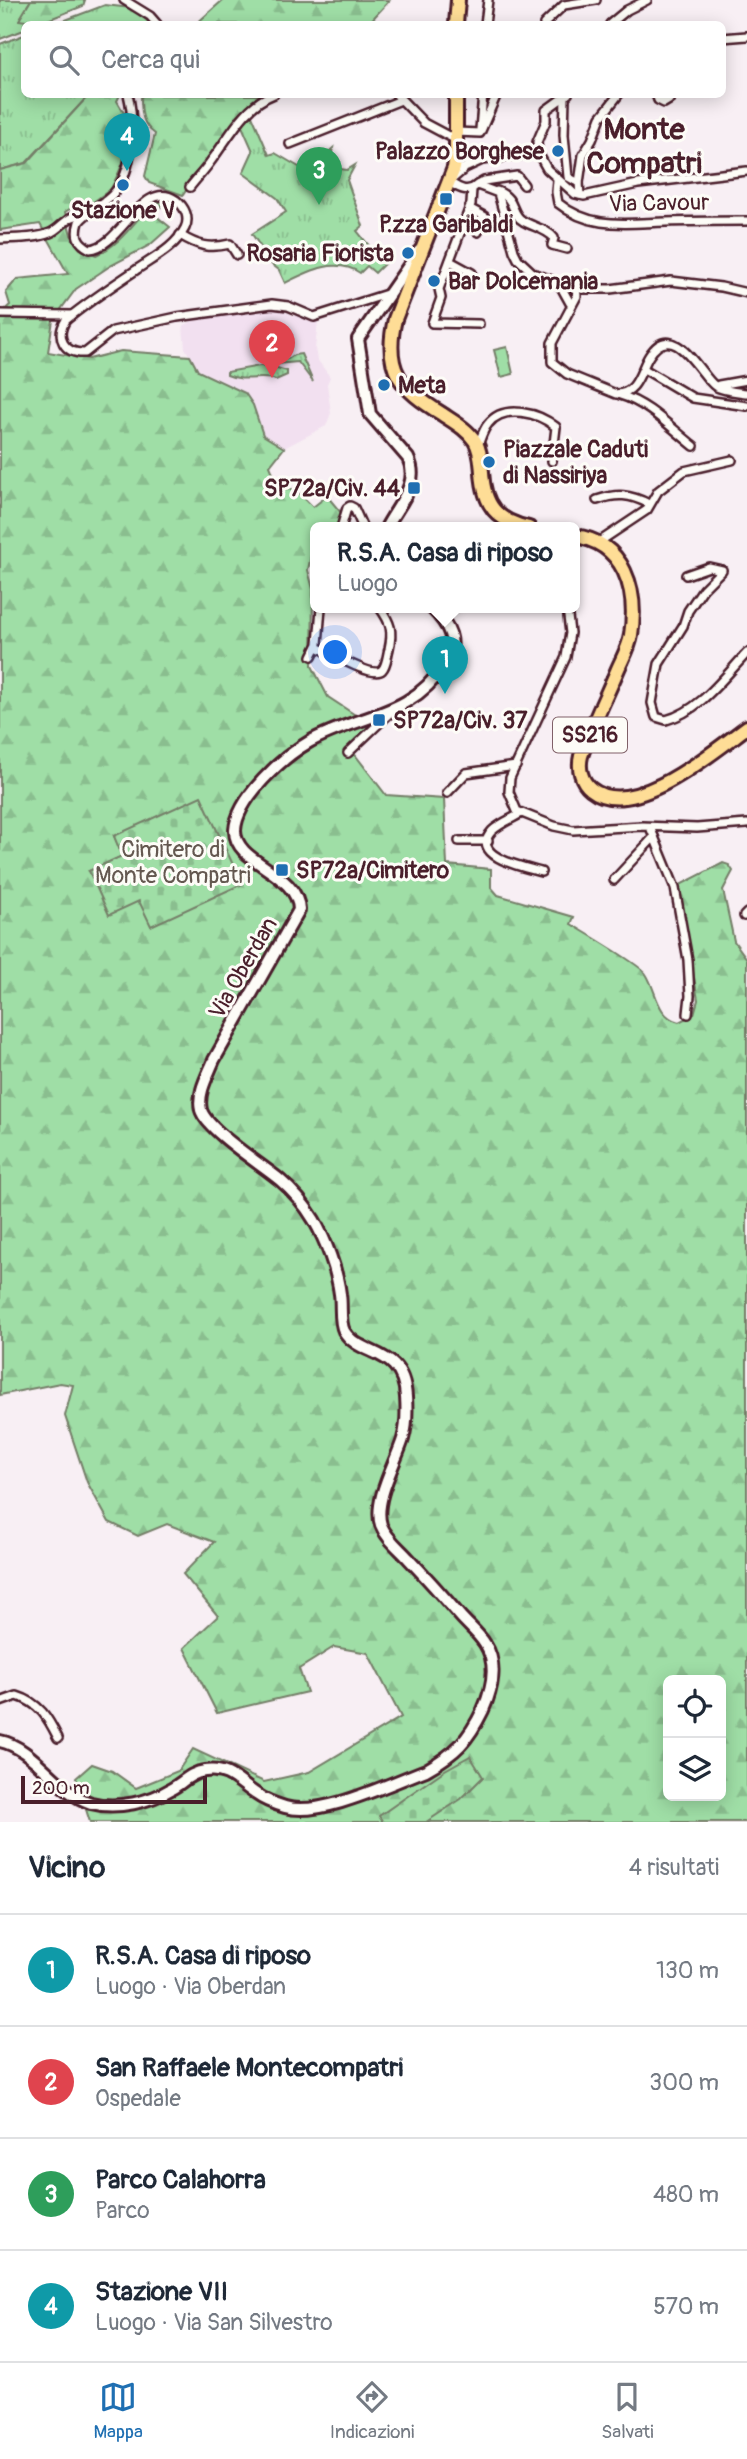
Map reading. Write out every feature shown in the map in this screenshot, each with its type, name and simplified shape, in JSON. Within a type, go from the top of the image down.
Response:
[{"type":"main road","points":[[456,21],[458,0]]},
{"type":"main road","points":[[456,98],[460,153],[395,318],[390,341],[394,369],[410,391],[464,428],[478,446],[488,503],[498,515],[514,522]]},
{"type":"main road","points":[[580,537],[598,542]]},
{"type":"main road","name":"SS216","points":[[598,542],[618,559],[629,582],[632,625],[628,646],[581,755],[580,769],[586,784],[600,795],[615,798],[656,788],[684,772],[747,727]]},
{"type":"street","points":[[485,21],[488,0]]},
{"type":"street","points":[[547,21],[572,0]]},
{"type":"street","points":[[564,5],[596,0]]},
{"type":"street","points":[[614,21],[627,10],[647,0]]},
{"type":"street","points":[[125,1],[154,21]]},
{"type":"street","points":[[726,38],[747,36]]},
{"type":"street","points":[[129,98],[133,128],[124,176],[111,197],[79,222],[76,236],[84,246],[96,249],[109,241],[145,203],[162,196],[172,198],[184,209],[187,226],[165,251],[72,315],[62,327],[61,338],[72,352],[85,353],[113,331],[132,326],[272,304],[288,306],[314,317],[390,293]]},
{"type":"street","points":[[190,187],[229,134],[264,98]]},
{"type":"street","points":[[290,144],[396,98]]},
{"type":"street","points":[[399,98],[460,153],[482,160],[538,153]]},
{"type":"street","points":[[480,133],[482,98]]},
{"type":"street","points":[[460,153],[480,133],[495,98]]},
{"type":"street","points":[[563,98],[545,110],[545,121],[537,142],[538,153],[542,163],[557,180],[575,194],[747,171]]},
{"type":"street","points":[[566,98],[564,135],[568,177],[579,183]]},
{"type":"street","points":[[580,195],[583,155],[593,140],[601,117],[617,98]]},
{"type":"street","points":[[657,98],[663,103],[670,98]]},
{"type":"street","points":[[479,324],[432,323],[441,298],[439,289],[475,187],[484,181],[517,176],[524,185]]},
{"type":"street","name":"Via Cavour","points":[[557,180],[558,204],[570,213],[593,222],[617,225],[747,221]]},
{"type":"street","points":[[449,182],[461,190],[475,187],[501,192],[511,200],[523,221],[551,233],[554,238],[552,245],[567,249]]},
{"type":"street","points":[[493,190],[498,192],[518,259],[533,273],[591,290]]},
{"type":"street","points":[[469,208],[484,216],[478,232]]},
{"type":"street","points":[[0,239],[44,235],[53,232],[73,216],[84,216]]},
{"type":"street","points":[[180,235],[197,246],[214,248],[230,244],[237,255]]},
{"type":"street","points":[[390,522],[410,489],[411,466],[408,458],[370,414],[358,339],[422,246]]},
{"type":"street","points":[[450,261],[472,273]]},
{"type":"street","points":[[694,446],[631,398],[567,374],[552,362],[552,343],[571,304],[582,293],[591,290],[671,281],[747,293]]},
{"type":"street","points":[[557,282],[566,292],[571,304]]},
{"type":"street","points":[[571,304],[570,290],[576,287]]},
{"type":"street","points":[[0,314],[72,315]]},
{"type":"street","points":[[617,394],[629,392],[655,349],[672,344],[693,358],[715,386],[747,393]]},
{"type":"street","points":[[644,369],[693,398],[747,406]]},
{"type":"street","points":[[715,386],[747,380]]},
{"type":"street","points":[[478,446],[486,426],[492,420],[519,412],[556,427],[552,461]]},
{"type":"street","points":[[598,542],[648,510],[649,504],[659,491],[684,471],[732,460]]},
{"type":"street","points":[[597,500],[621,495],[635,497],[649,504]]},
{"type":"street","points":[[343,522],[350,506],[354,507],[361,522]]},
{"type":"street","points":[[686,575],[709,567],[722,570],[703,589],[688,611],[683,626],[659,664],[652,703],[656,717],[666,720],[689,710],[708,695],[747,653]]},
{"type":"street","points":[[312,656],[317,647],[320,613]]},
{"type":"street","points":[[317,647],[366,671],[379,672],[385,664],[392,631],[391,624],[383,613]]},
{"type":"street","name":"Via Oberdan","points":[[0,1741],[18,1748],[74,1796],[95,1804],[124,1805],[150,1799],[196,1773],[212,1770],[230,1774],[261,1797],[298,1810],[329,1806],[426,1770],[465,1742],[472,1733],[490,1693],[493,1668],[489,1652],[480,1637],[390,1539],[380,1518],[382,1499],[406,1422],[404,1383],[395,1367],[384,1356],[352,1339],[344,1331],[336,1276],[310,1213],[287,1186],[206,1121],[200,1101],[214,1060],[299,910],[292,888],[241,848],[235,834],[239,816],[260,784],[298,750],[320,737],[393,710],[408,702],[429,684],[452,652],[453,644],[449,628],[436,613]]},
{"type":"street","points":[[568,613],[570,633],[568,650],[510,778],[509,792],[520,814],[554,827],[573,830],[697,828],[747,824]]},
{"type":"street","points":[[348,753],[393,710]]},
{"type":"street","points":[[447,793],[466,773],[516,766]]},
{"type":"street","points":[[520,814],[492,831],[488,841],[489,850],[498,860],[541,872]]},
{"type":"street","points":[[650,827],[675,888],[688,960],[688,1014]]},
{"type":"street","points":[[614,880],[654,837]]},
{"type":"street","points":[[459,841],[488,841]]},
{"type":"street","points":[[0,1703],[17,1696],[37,1706],[46,1714],[58,1738]]},
{"type":"shaded area","points":[[278,308],[294,316],[298,314],[318,321],[315,349],[317,359],[330,377],[327,384],[331,413],[326,426],[284,448],[263,435],[253,405],[245,393],[198,371],[185,348],[183,326],[196,319]]},
{"type":"green space","points":[[0,0],[31,0],[27,6],[38,21],[21,21],[21,31],[0,39]]},
{"type":"green space","points":[[31,0],[85,0],[83,6],[45,21],[19,20]]},
{"type":"green space","points":[[223,0],[390,0],[371,21],[199,21]]},
{"type":"green space","points":[[105,5],[131,8],[147,21],[63,21]]},
{"type":"green space","points":[[21,36],[21,98],[86,98],[26,163],[0,170],[0,44]]},
{"type":"green space","points":[[86,98],[118,98],[117,101],[127,118],[125,159],[111,189],[85,208],[78,204],[65,212],[71,235],[80,249],[96,255],[113,245],[153,203],[164,202],[155,215],[170,227],[150,245],[110,266],[76,289],[53,320],[48,352],[89,359],[121,351],[190,356],[198,371],[245,393],[253,405],[263,435],[284,448],[270,466],[279,487],[296,490],[313,507],[327,496],[342,514],[340,522],[310,522],[308,570],[310,613],[313,613],[312,666],[328,697],[369,724],[353,752],[386,795],[444,799],[447,865],[491,869],[491,887],[498,895],[574,917],[571,924],[624,956],[646,974],[661,1009],[671,1019],[679,1022],[694,1014],[698,1000],[678,886],[723,863],[729,865],[733,871],[723,890],[734,941],[747,959],[747,1822],[90,1822],[76,1778],[92,1764],[112,1771],[136,1788],[178,1771],[193,1749],[264,1782],[309,1772],[401,1717],[368,1653],[334,1647],[299,1669],[307,1692],[217,1713],[184,1648],[218,1616],[183,1574],[214,1542],[167,1524],[138,1536],[109,1522],[87,1482],[65,1416],[73,1385],[60,1383],[0,1395],[0,314],[10,305],[6,292],[17,279],[68,274],[40,224],[0,230],[0,170],[27,163]],"holes":[[[114,836],[241,884],[139,901],[89,871],[123,856]]]},
{"type":"green space","points":[[141,98],[262,98],[195,177],[183,195],[149,183],[145,176],[155,134],[147,127]]},
{"type":"green space","points":[[251,113],[269,155],[275,153],[299,167],[323,157],[333,148],[330,161],[334,168],[347,170],[355,165],[347,180],[363,226],[357,231],[384,264],[375,273],[367,266],[360,273],[351,268],[332,266],[313,270],[285,283],[279,270],[258,254],[262,249],[252,234],[286,212],[277,198],[243,173],[253,151],[241,124]]},
{"type":"green space","points":[[507,347],[513,374],[501,377],[494,350]]},
{"type":"green space","points":[[301,354],[313,382],[298,362],[276,364],[277,368],[287,371],[287,375],[276,380],[227,375],[227,372],[271,364]]},
{"type":"green space","name":"Cimitero di Monte Compatri","points":[[201,796],[242,884],[151,926],[139,901],[109,915],[89,871],[122,856],[114,836]]},
{"type":"green space","points":[[470,1756],[483,1777],[461,1799],[426,1822],[383,1822],[379,1816]]},
{"type":"place","name":"Palazzo Borghese","points":[[558,151]]},
{"type":"place","name":"Stazione VII","points":[[127,171]]},
{"type":"place","name":"Stazione V","points":[[123,185]]},
{"type":"place","name":"P.zza Garibaldi","points":[[446,199]]},
{"type":"place","name":"Parco Calahorra","points":[[319,205]]},
{"type":"place","name":"Rosaria Fiorista","points":[[408,253]]},
{"type":"place","name":"Bar Dolcemania","points":[[434,281]]},
{"type":"place","name":"San Raffaele Montecompatri","points":[[272,378]]},
{"type":"place","name":"Meta","points":[[384,385]]},
{"type":"place","name":"Piazzale Caduti di Nassiriya","points":[[489,462]]},
{"type":"place","name":"SP72a/Civ. 44","points":[[414,488]]},
{"type":"place","name":"R.S.A. Casa di riposo","points":[[445,694]]},
{"type":"place","name":"SP72a/Civ. 37","points":[[379,720]]},
{"type":"place","name":"SP72a/Cimitero","points":[[282,870]]},
{"type":"district","name":"Monte Compatri","points":[[644,146]]}]
